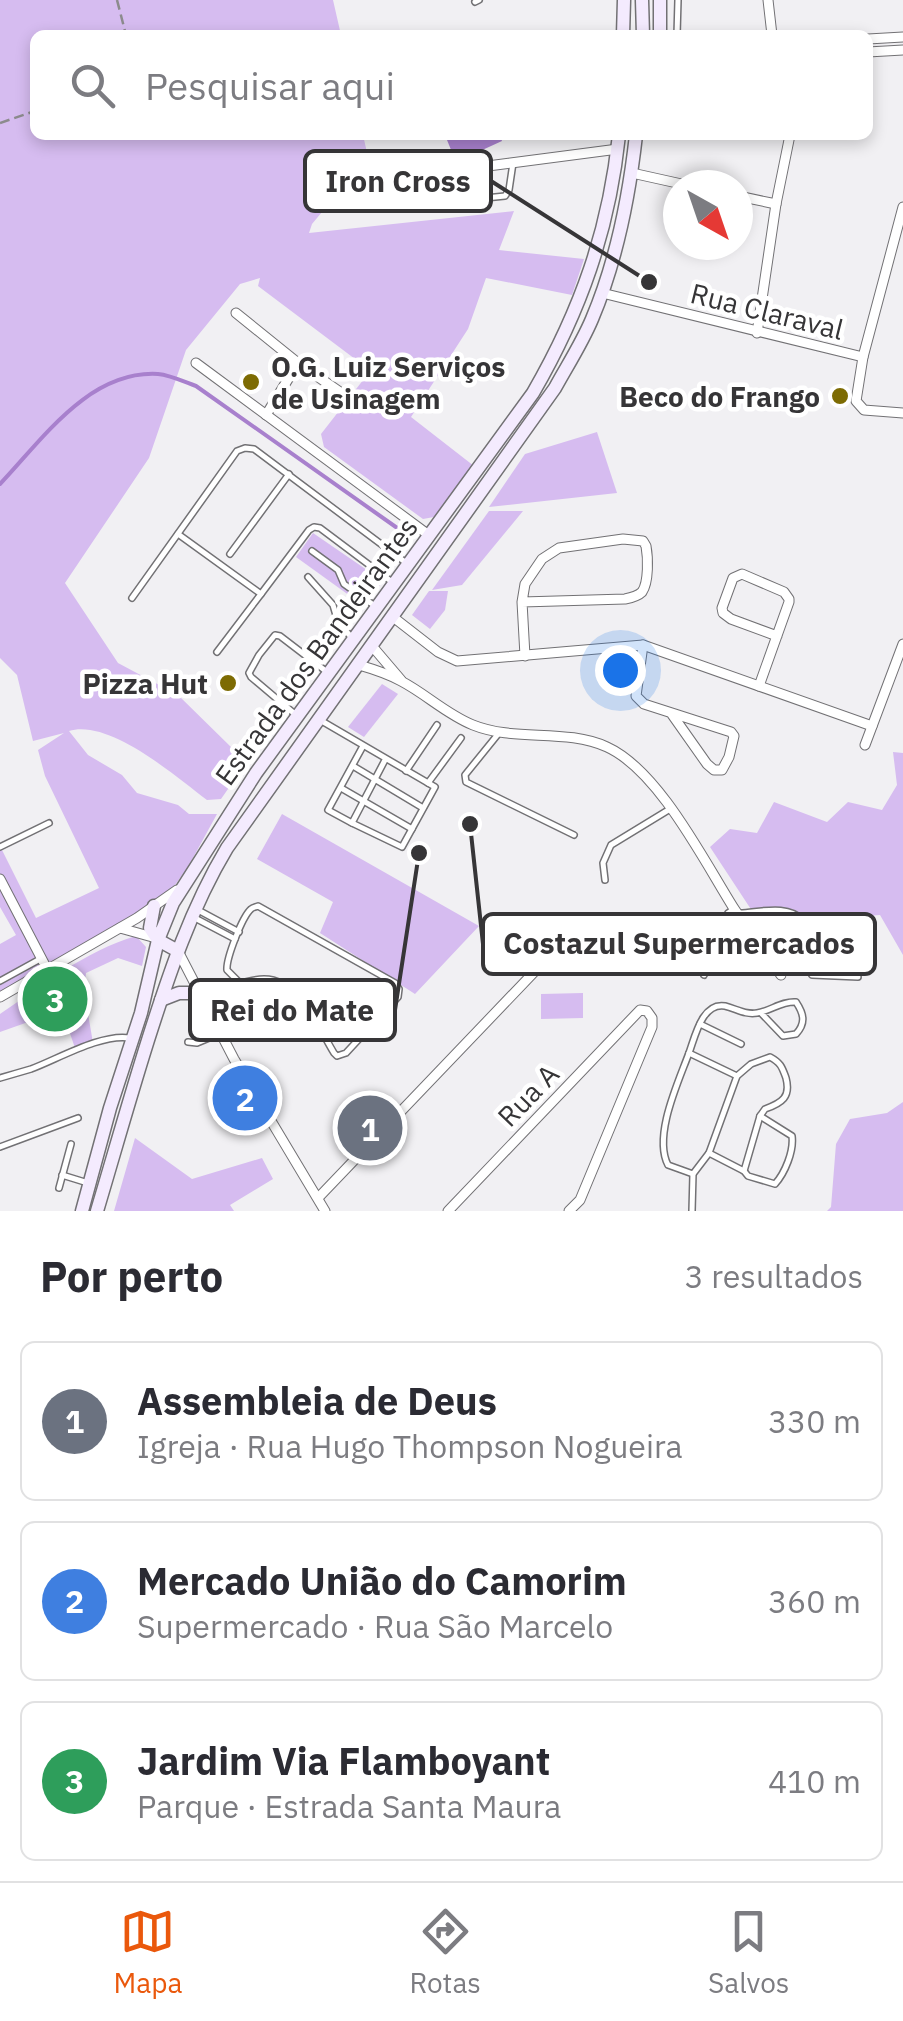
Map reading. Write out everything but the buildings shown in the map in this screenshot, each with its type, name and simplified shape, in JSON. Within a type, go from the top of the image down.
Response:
[{"type":"main road","points":[[624,0],[624,30]]},
{"type":"main road","points":[[642,0],[642,30]]},
{"type":"main road","points":[[660,0],[660,30]]},
{"type":"main road","name":"Estrada dos Bandeirantes","points":[[97,1211],[161,1000],[208,880],[555,388],[590,322],[620,239],[635,140]]},
{"type":"main road","name":"Estrada dos Bandeirantes","points":[[82,1211],[134,1038],[158,940],[173,904],[256,774],[533,393],[587,284],[604,228],[618,142]]},
{"type":"main road","points":[[154,906],[150,928],[158,940],[178,950]]},
{"type":"main road","points":[[161,1000],[178,992],[198,993]]},
{"type":"street","points":[[768,0],[771,30]]},
{"type":"street","points":[[873,39],[903,37]]},
{"type":"street","points":[[873,52],[903,50]]},
{"type":"street","points":[[757,333],[789,140]]},
{"type":"street","points":[[457,170],[618,142]]},
{"type":"street","points":[[632,174],[663,180]]},
{"type":"street","points":[[753,199],[776,204]]},
{"type":"street","points":[[903,207],[856,393],[856,402],[864,410],[903,414]]},
{"type":"street","name":"Rua Claraval","points":[[602,293],[863,357]]},
{"type":"street","points":[[236,312],[340,392]]},
{"type":"street","points":[[266,416],[298,362]]},
{"type":"street","points":[[196,363],[430,536]]},
{"type":"street","points":[[522,602],[637,596],[646,580],[646,546],[637,539],[559,548],[542,559],[524,584],[522,602],[526,656]]},
{"type":"street","points":[[759,686],[777,636],[789,602],[787,595],[742,574],[733,578],[722,608],[724,613],[777,636]]},
{"type":"street","points":[[393,617],[456,661],[643,645],[872,726]]},
{"type":"street","points":[[865,745],[903,644]]},
{"type":"street","points":[[643,645],[636,696],[644,704],[726,730],[733,734],[722,770],[707,764],[671,713]]},
{"type":"street","points":[[372,646],[403,682]]},
{"type":"street","points":[[358,664],[403,682],[473,725],[499,732],[591,741],[610,748],[640,769],[781,975]]},
{"type":"street","points":[[0,879],[48,970]]},
{"type":"street","points":[[0,997],[120,928],[184,885]]},
{"type":"street","points":[[120,928],[158,940]]},
{"type":"street","points":[[178,950],[234,1059],[325,1211]]},
{"type":"street","points":[[318,1198],[539,967]]},
{"type":"street","name":"Rua A","points":[[448,1211],[640,1010],[650,1014],[652,1027],[580,1200],[569,1211]]},
{"type":"lane","points":[[677,30],[678,0]]},
{"type":"lane","points":[[418,162],[373,184],[363,192],[360,207],[505,196],[513,163]]},
{"type":"lane","points":[[132,598],[237,451],[245,448],[254,449],[409,564]]},
{"type":"lane","points":[[230,554],[288,474]]},
{"type":"lane","points":[[217,652],[314,527],[395,584]]},
{"type":"lane","points":[[178,534],[261,594]]},
{"type":"lane","points":[[312,552],[338,570],[344,584],[377,608]]},
{"type":"lane","points":[[308,577],[332,604],[338,622],[354,641]]},
{"type":"lane","points":[[298,717],[251,677],[249,672],[259,654],[275,635],[280,636],[330,675]]},
{"type":"lane","points":[[318,719],[434,787],[402,847],[328,810],[363,746]]},
{"type":"lane","points":[[406,772],[437,724]]},
{"type":"lane","points":[[499,732],[465,775],[466,782],[574,835]]},
{"type":"lane","points":[[428,783],[461,738]]},
{"type":"lane","points":[[352,823],[385,760]]},
{"type":"lane","points":[[352,766],[423,808]]},
{"type":"lane","points":[[340,788],[412,829]]},
{"type":"lane","points":[[604,880],[603,864],[610,845],[670,809]]},
{"type":"lane","points":[[0,847],[50,823]]},
{"type":"lane","points":[[258,906],[394,983],[400,992],[346,1053],[337,1056],[298,995],[267,978],[240,983],[227,970],[235,939],[251,909],[258,906]]},
{"type":"lane","points":[[704,975],[728,913],[789,910],[803,920],[812,975],[858,977]]},
{"type":"lane","points":[[194,913],[240,932]]},
{"type":"lane","points":[[194,913],[235,939]]},
{"type":"lane","points":[[0,981],[42,958]]},
{"type":"lane","points":[[693,1174],[668,1166],[662,1138],[700,1024],[707,1011],[716,1006],[746,1014],[788,1001],[796,1002],[803,1025],[796,1034],[783,1036],[761,1012]]},
{"type":"lane","points":[[700,1024],[741,1044]]},
{"type":"lane","points":[[188,1042],[197,1044],[221,1033]]},
{"type":"lane","points":[[0,1078],[121,1036],[134,1038]]},
{"type":"lane","points":[[689,1053],[737,1076]]},
{"type":"lane","points":[[692,1211],[693,1174],[710,1153],[737,1076],[751,1064],[770,1058],[782,1066],[789,1089],[786,1098],[764,1109],[760,1116],[744,1172]]},
{"type":"lane","points":[[710,1153],[748,1176],[775,1184],[786,1164],[792,1136],[760,1116]]},
{"type":"lane","points":[[0,1147],[78,1118]]},
{"type":"lane","points":[[59,1188],[71,1144]]},
{"type":"lane","points":[[62,1175],[90,1184]]},
{"type":"path","points":[[117,0],[125,30]]},
{"type":"path","points":[[0,123],[30,113]]},
{"type":"shaded area","points":[[0,0],[333,0],[340,30],[30,30],[30,140],[364,140],[368,157],[312,224],[309,233],[514,211],[499,250],[584,259],[572,295],[486,278],[468,329],[411,417],[474,466],[434,517],[423,519],[324,447],[321,434],[367,375],[369,359],[364,356],[359,362],[258,286],[260,278],[240,284],[186,350],[149,458],[65,583],[118,663],[178,695],[232,748],[242,769],[221,799],[207,800],[122,741],[103,733],[69,731],[88,755],[122,775],[137,793],[178,805],[189,814],[217,814],[175,885],[148,907],[0,992],[0,944],[16,935],[0,907],[0,846],[36,918],[99,888],[45,776],[38,750],[64,733],[33,741],[17,675],[0,658]]},
{"type":"shaded area","points":[[447,140],[502,140],[502,141],[456,162]]},
{"type":"shaded area","points":[[597,432],[617,493],[489,507],[525,454]]},
{"type":"shaded area","points":[[489,511],[523,511],[462,585],[432,590]]},
{"type":"shaded area","points":[[313,533],[383,581],[364,606],[296,557]]},
{"type":"shaded area","points":[[429,591],[448,591],[445,610],[430,629],[412,615]]},
{"type":"shaded area","points":[[382,684],[398,694],[364,737],[348,727]]},
{"type":"shaded area","points":[[893,752],[903,753],[903,955],[880,915],[760,923],[710,847],[730,829],[757,833],[774,802],[827,822],[848,802],[882,810],[897,785]]},
{"type":"shaded area","points":[[282,814],[479,926],[415,994],[320,933],[333,902],[257,859]]},
{"type":"shaded area","points":[[136,936],[146,947],[142,966],[118,958],[86,973],[84,990],[93,1043],[75,1048],[62,1010],[0,1032],[0,1014],[82,960]]},
{"type":"shaded area","points":[[583,993],[583,1018],[541,1019],[541,994]]},
{"type":"shaded area","points":[[903,1102],[903,1211],[827,1211],[831,1207],[836,1144],[850,1119],[887,1113]]},
{"type":"shaded area","points":[[135,1138],[192,1179],[262,1158],[273,1179],[230,1205],[234,1211],[114,1211]]},
{"type":"waterway","points":[[0,484],[50,429],[89,395],[110,383],[158,374],[196,386],[410,537]]},
{"type":"place","name":"Iron Cross","points":[[649,282]]},
{"type":"place","name":"O.G. Luiz Serviços de Usinagem","points":[[251,382]]},
{"type":"place","name":"Beco do Frango","points":[[840,396]]},
{"type":"place","name":"Pizza Hut","points":[[228,683]]},
{"type":"place","name":"Costazul Supermercados","points":[[470,824]]},
{"type":"place","name":"Rei do Mate","points":[[419,853]]},
{"type":"place","name":"Jardim Via Flamboyant","points":[[55,999]]},
{"type":"place","name":"Mercado União do Camorim","points":[[245,1098]]},
{"type":"place","name":"Assembleia de Deus","points":[[370,1128]]}]
